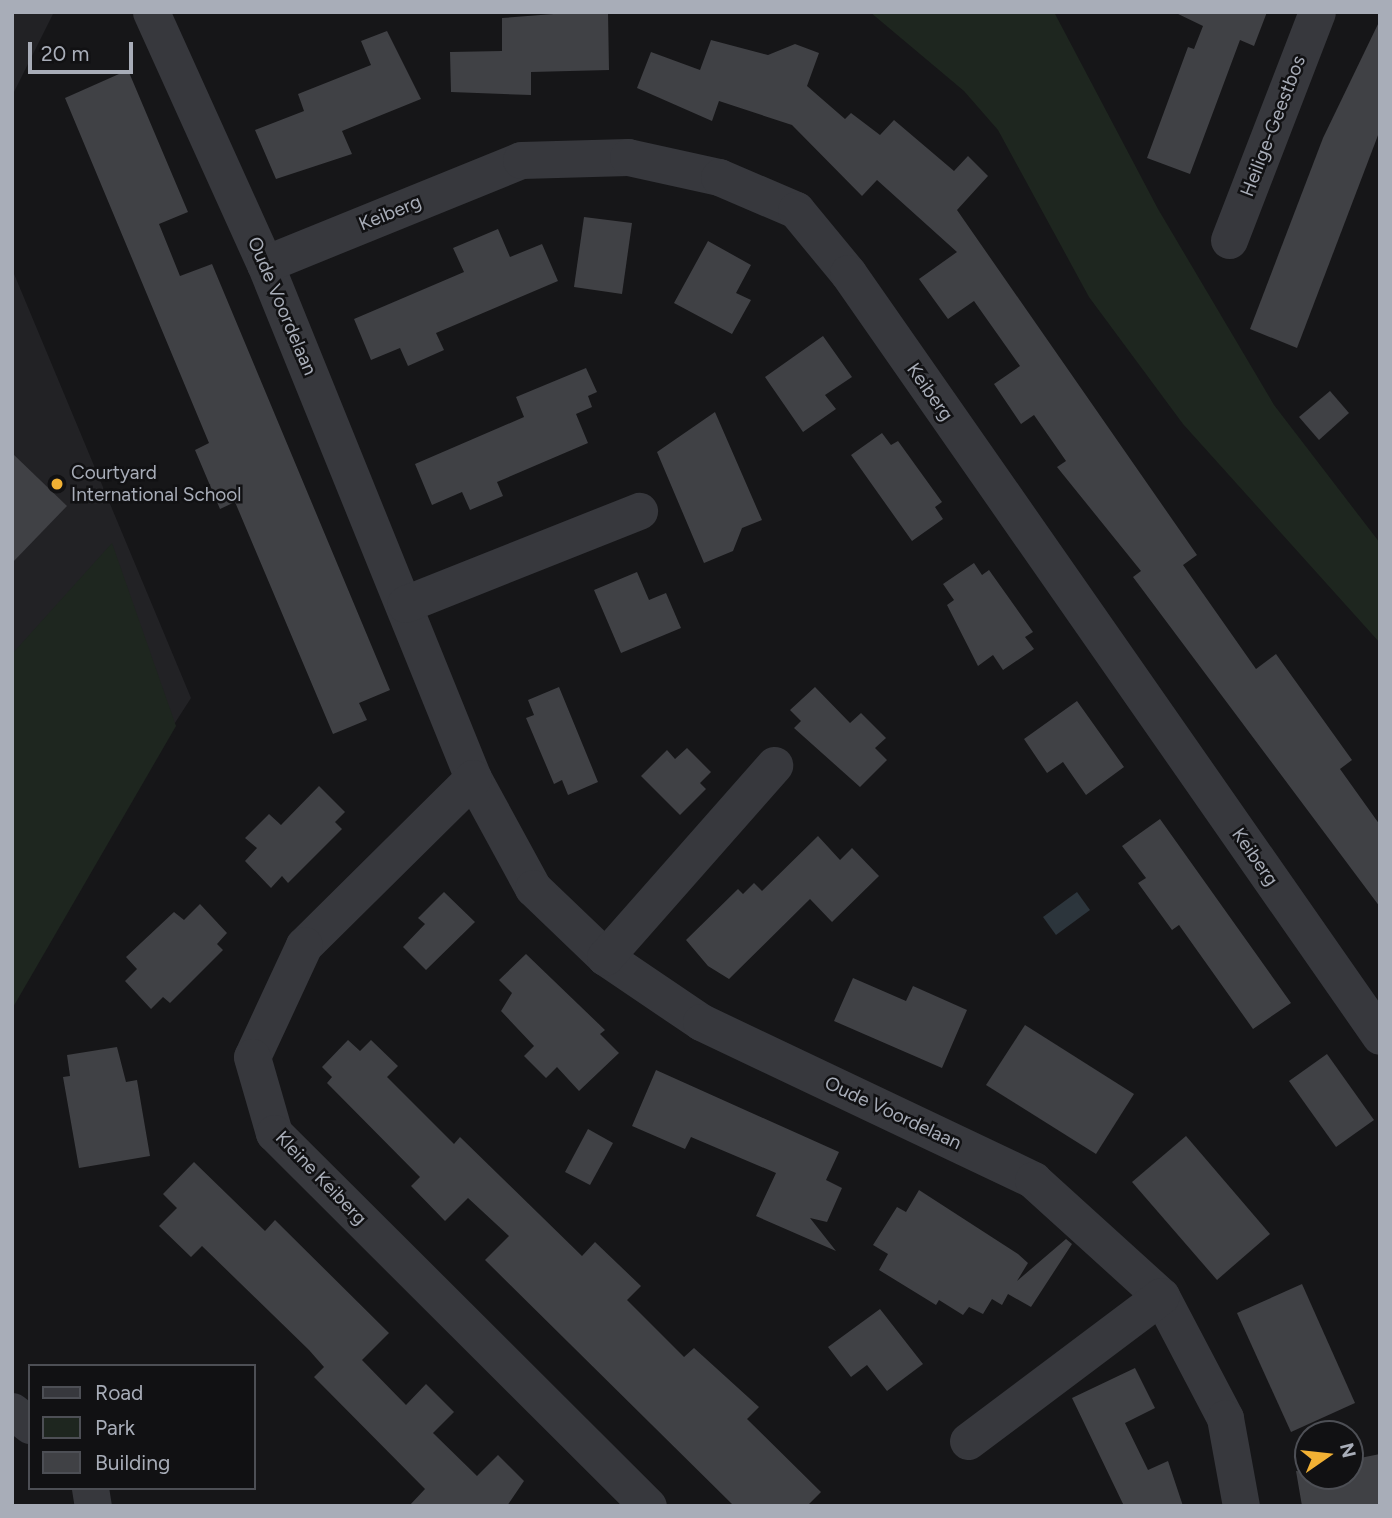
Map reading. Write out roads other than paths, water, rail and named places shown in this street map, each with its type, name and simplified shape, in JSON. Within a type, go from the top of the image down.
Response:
[{"type":"street","name":"Oude Voordelaan","points":[[151,12],[265,264],[405,604],[473,778],[533,888],[605,957],[701,1022],[1033,1180],[1161,1296],[1225,1418],[1241,1506]]},
{"type":"street","name":"Heilige-Geestbos","points":[[1229,240],[1317,12]]},
{"type":"street","name":"Keiberg","points":[[265,264],[522,160],[628,157],[719,177],[796,210],[848,273],[1380,1036]]},
{"type":"street","points":[[405,604],[639,511]]},
{"type":"street","points":[[605,957],[774,765]]},
{"type":"street","name":"Kleine Keiberg","points":[[473,778],[304,946],[252,1057],[274,1133],[648,1506]]},
{"type":"street","points":[[968,1441],[1161,1296]]},
{"type":"street","points":[[12,1412],[28,1424]]},
{"type":"place","name":"Courtyard International School","points":[[57,484]]}]
